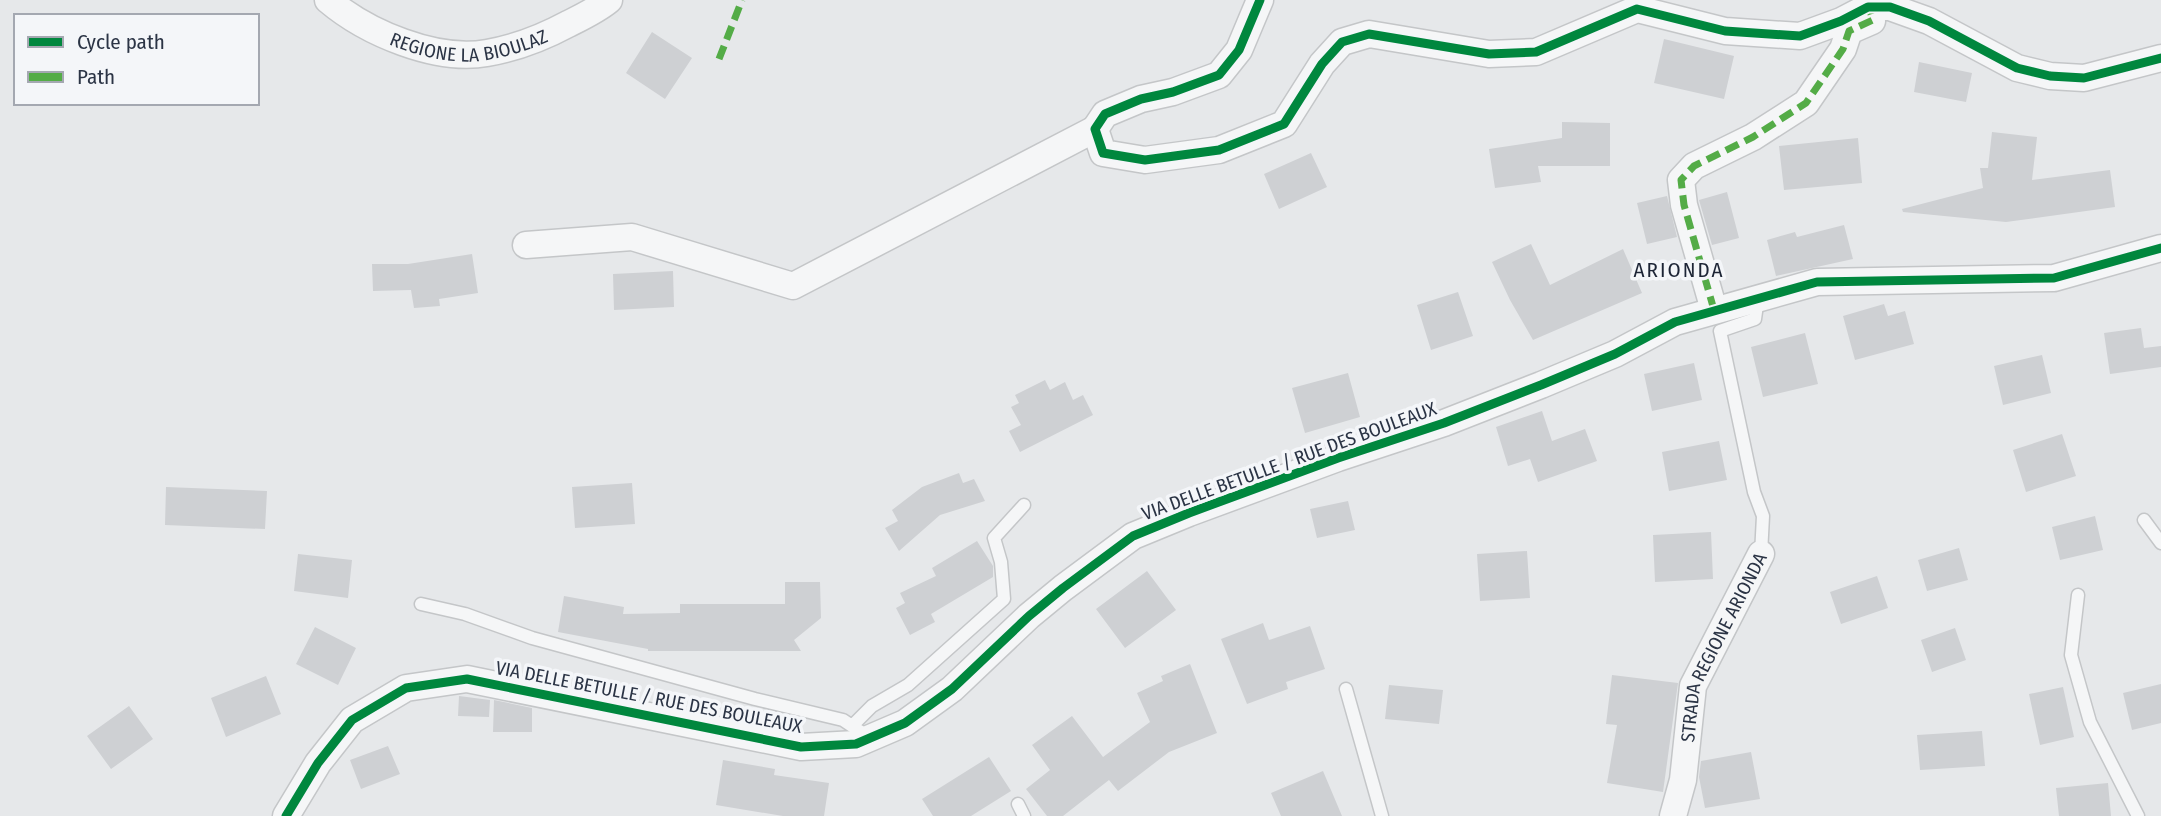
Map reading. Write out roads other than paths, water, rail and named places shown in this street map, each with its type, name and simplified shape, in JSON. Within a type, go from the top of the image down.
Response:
[{"type":"street","name":"REGIONE LA BIOULAZ","points":[[328,0],[390,38],[439,52],[485,54],[538,40],[610,0]]},
{"type":"street","points":[[526,245],[632,237],[793,286],[1095,130],[1105,114],[1141,99],[1172,92],[1219,75],[1239,50],[1260,0]]},
{"type":"street","points":[[1095,130],[1103,153],[1145,160],[1219,150],[1284,124],[1322,64],[1342,42],[1369,34],[1489,54],[1536,52],[1637,9],[1725,31],[1800,36],[1841,21],[1867,4],[1890,7],[1929,21],[2017,68],[2050,76],[2084,78],[2161,58]]},
{"type":"street","points":[[1714,310],[1684,205],[1681,180],[1693,166],[1753,137],[1807,103],[1843,48],[1849,31],[1873,20],[1867,4]]},
{"type":"street","name":"VIA DELLE BETULLE / RUE DES BOULEAUX","points":[[286,816],[318,763],[352,720],[406,688],[467,679],[800,747],[856,744],[861,732],[905,723],[952,689],[1028,616],[1133,536],[1338,458],[1444,423],[1541,386],[1615,354],[1675,322],[1817,282],[2054,278],[2161,248]]},
{"type":"street","name":"STRADA REGIONE ARIONDA","points":[[1674,816],[1683,780],[1693,686],[1761,554]]},
{"type":"lane","name":"STRADA REGIONE ARIONDA","points":[[1758,298],[1755,319],[1720,331],[1754,492],[1763,516],[1761,554]]},
{"type":"lane","points":[[421,604],[465,614],[544,642],[843,720],[861,732],[872,706],[908,685],[1004,599],[1001,562],[994,538],[1024,505]]},
{"type":"lane","points":[[2144,520],[2161,543]]},
{"type":"lane","points":[[2078,595],[2071,655],[2090,722],[2138,816]]},
{"type":"lane","points":[[1346,689],[1382,816]]},
{"type":"lane","points":[[1018,804],[1024,816]]},
{"type":"district","name":"ARIONDA","points":[[1679,270]]}]
